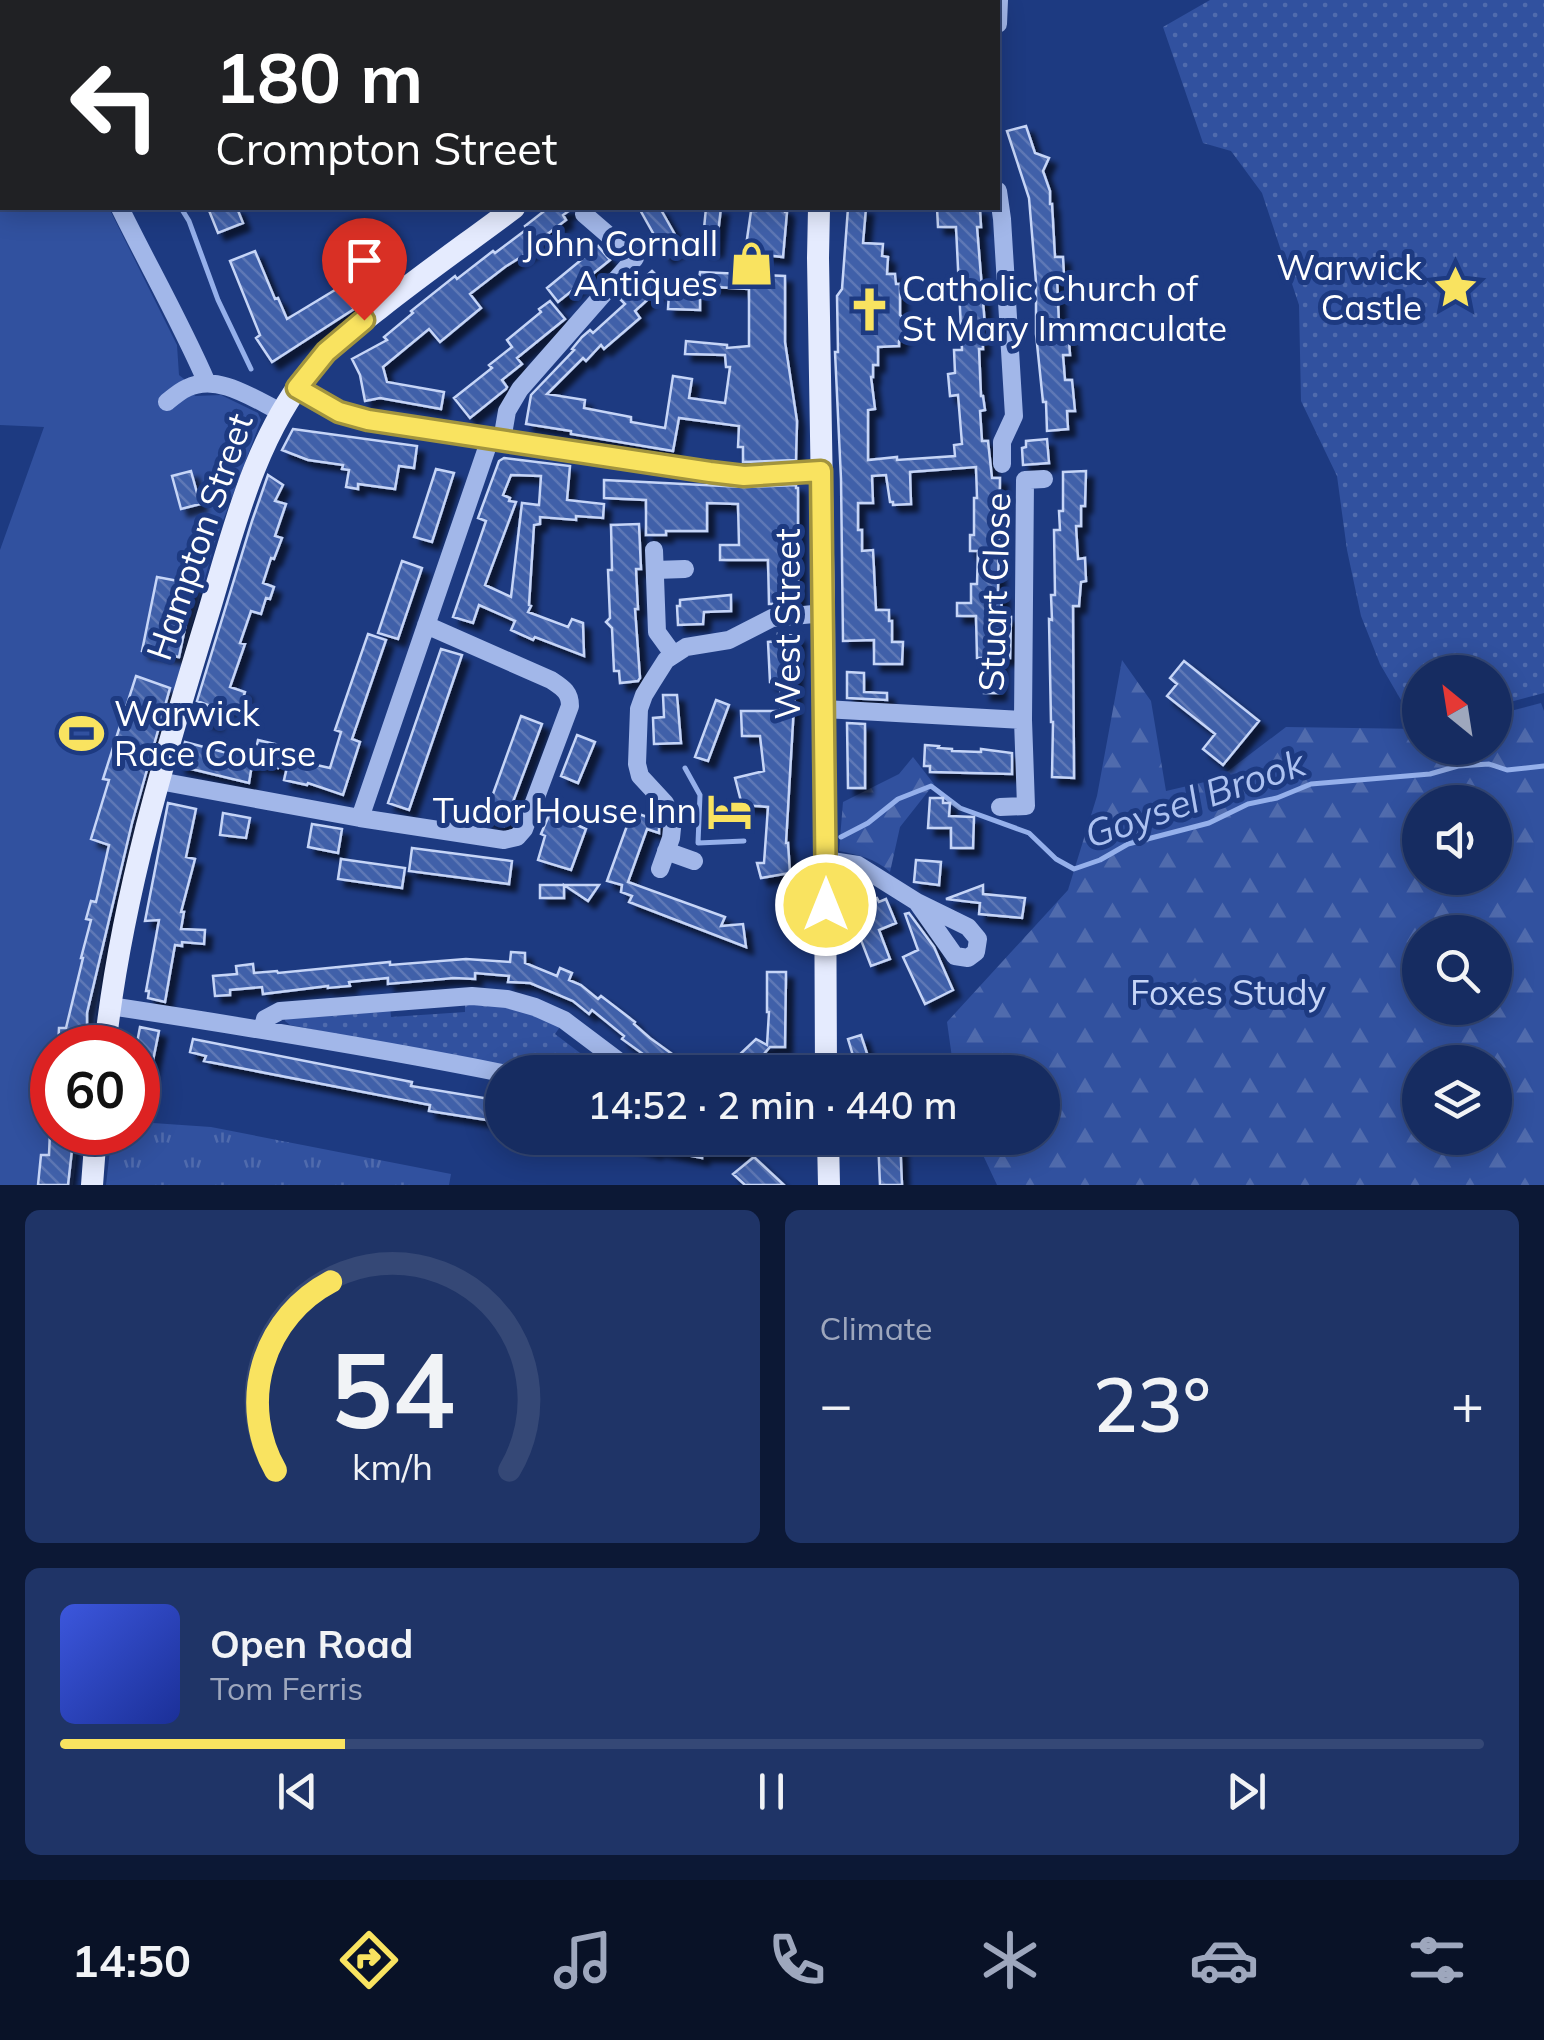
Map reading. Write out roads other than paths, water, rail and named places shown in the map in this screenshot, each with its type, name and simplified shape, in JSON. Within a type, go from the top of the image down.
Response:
[{"type":"main road","name":"Hampton Street","points":[[108,1025],[124,928],[185,688],[255,467],[281,412],[326,352],[511,210]]},
{"type":"main road","name":"West Street","points":[[820,210],[826,1055]]},
{"type":"main road","points":[[92,1185],[94,1155]]},
{"type":"main road","points":[[828,1155],[828,1185]]},
{"type":"street","points":[[1000,204],[1014,416],[1002,442],[1002,464]]},
{"type":"street","points":[[121,210],[186,334],[207,383]]},
{"type":"street","points":[[360,818],[426,625],[507,411],[520,388],[635,258],[584,214]]},
{"type":"street","points":[[167,402],[188,388],[207,383],[231,388],[281,412]]},
{"type":"street","points":[[297,388],[353,416],[496,440],[744,476],[821,471]]},
{"type":"street","name":"Stuart Close","points":[[1000,807],[1026,806],[1024,480],[1044,479]]},
{"type":"street","points":[[654,550],[656,632],[673,654]]},
{"type":"street","points":[[655,570],[685,569]]},
{"type":"street","points":[[694,861],[663,860],[672,828],[670,815],[665,803],[640,776],[637,764],[639,708],[644,695],[673,654],[699,644],[730,640],[772,618],[824,613]]},
{"type":"street","points":[[159,781],[360,818],[504,840],[517,837],[524,829],[570,698],[552,680],[426,625]]},
{"type":"street","name":"Stuart Close","points":[[824,709],[1023,720]]},
{"type":"street","points":[[826,860],[858,865],[917,902]]},
{"type":"street","points":[[263,1028],[265,1018],[280,1010],[472,996],[507,999],[535,1007],[564,1020],[610,1055]]},
{"type":"street","points":[[110,1006],[263,1028],[485,1070]]},
{"type":"waterway","points":[[182,210],[251,369]]},
{"type":"waterway","name":"Goysel Brook","points":[[841,837],[868,823],[898,799],[931,786],[960,808],[1029,833],[1056,859],[1074,869],[1128,844],[1209,823],[1248,804],[1277,798],[1311,784],[1430,774],[1458,766],[1489,764],[1507,770],[1544,766]]},
{"type":"waterway","points":[[685,768],[700,795],[698,843],[744,841]]},
{"type":"place","name":"John Cornall Antiques","points":[[751,264]]},
{"type":"place","name":"Warwick Castle","points":[[1455,288]]},
{"type":"place","name":"Catholic Church of St Mary Immaculate","points":[[869,309]]},
{"type":"place","name":"Warwick Race Course","points":[[81,734]]},
{"type":"place","name":"Tudor House Inn","points":[[730,811]]},
{"type":"park label","name":"Foxes Study","points":[[1228,993]]}]
